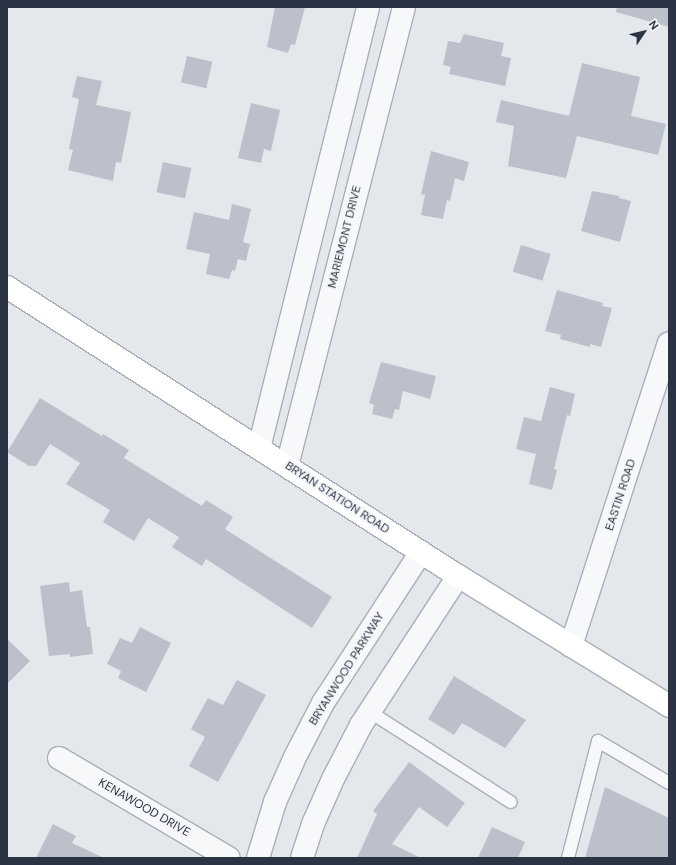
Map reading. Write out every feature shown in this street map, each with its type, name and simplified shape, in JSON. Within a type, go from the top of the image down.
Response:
[{"type":"main road","name":"BRYAN STATION ROAD","points":[[7,287],[458,576],[669,706]]},
{"type":"street","points":[[259,448],[368,7]]},
{"type":"street","name":"MARIEMONT DRIVE","points":[[287,466],[404,7]]},
{"type":"street","name":"EASTIN ROAD","points":[[571,646],[669,343]]},
{"type":"street","name":"BRYANWOOD PARKWAY","points":[[258,858],[275,802],[295,757],[323,703],[421,552]]},
{"type":"street","points":[[302,858],[313,824],[333,779],[370,712],[458,576]]},
{"type":"street","name":"KENAWOOD DRIVE","points":[[59,758],[229,858]]},
{"type":"lane","points":[[370,712],[510,802]]},
{"type":"lane","points":[[568,858],[598,741],[669,783]]},
{"type":"building","points":[[275,7],[305,7],[295,45],[291,44],[288,53],[267,47]]},
{"type":"building","points":[[617,7],[669,7],[669,27],[616,12]]},
{"type":"building","points":[[464,34],[504,43],[501,56],[511,58],[505,86],[449,74],[451,67],[443,65],[448,41],[460,43]]},
{"type":"building","points":[[187,56],[212,62],[206,88],[181,82]]},
{"type":"building","points":[[582,63],[640,77],[631,116],[666,124],[658,155],[577,136],[566,178],[508,166],[514,126],[496,122],[501,100],[569,116]]},
{"type":"building","points":[[77,76],[102,81],[96,105],[131,112],[121,163],[116,162],[113,181],[68,170],[73,150],[69,149],[79,99],[72,97]]},
{"type":"building","points":[[251,103],[280,110],[271,151],[264,149],[261,163],[238,158]]},
{"type":"building","points":[[431,151],[469,162],[464,181],[455,178],[450,201],[447,200],[443,219],[421,215],[425,195],[421,194]]},
{"type":"building","points":[[163,162],[191,168],[185,198],[157,192]]},
{"type":"building","points":[[592,191],[619,196],[619,198],[631,201],[620,242],[581,231]]},
{"type":"building","points":[[232,204],[251,209],[243,242],[250,244],[246,261],[238,259],[235,271],[232,270],[229,279],[206,274],[210,254],[186,249],[194,212],[229,220]]},
{"type":"building","points":[[521,245],[551,254],[542,281],[513,272]]},
{"type":"building","points":[[557,290],[603,303],[602,306],[612,308],[601,347],[590,344],[590,347],[560,339],[561,335],[545,331]]},
{"type":"building","points":[[381,362],[436,376],[430,399],[403,391],[399,410],[395,409],[392,419],[372,414],[374,405],[369,403]]},
{"type":"building","points":[[550,387],[575,394],[570,416],[567,415],[554,469],[557,470],[552,490],[529,484],[536,454],[516,449],[524,417],[541,421]]},
{"type":"building","points":[[40,398],[102,436],[103,434],[129,450],[124,458],[184,495],[202,506],[206,500],[233,517],[225,529],[332,597],[312,628],[206,559],[202,566],[172,547],[179,537],[148,518],[134,541],[103,522],[110,510],[66,484],[80,463],[50,444],[36,466],[29,466],[7,452]]},
{"type":"building","points":[[69,582],[70,592],[82,590],[87,627],[90,627],[93,654],[70,657],[70,654],[49,656],[40,586]]},
{"type":"building","points":[[140,627],[171,643],[146,692],[118,678],[121,671],[107,664],[120,638],[132,643]]},
{"type":"building","points":[[7,639],[30,661],[7,684]]},
{"type":"building","points":[[454,676],[526,720],[505,748],[462,723],[454,735],[428,719]]},
{"type":"building","points":[[237,680],[266,695],[218,782],[189,766],[205,737],[191,729],[208,698],[223,705]]},
{"type":"building","points":[[409,762],[465,803],[447,827],[419,807],[392,844],[421,858],[357,858],[377,814],[373,811]]},
{"type":"building","points":[[605,787],[669,818],[669,858],[585,858]]},
{"type":"building","points":[[53,824],[76,836],[72,843],[104,858],[36,858]]},
{"type":"building","points":[[492,827],[525,842],[518,858],[478,858]]}]
